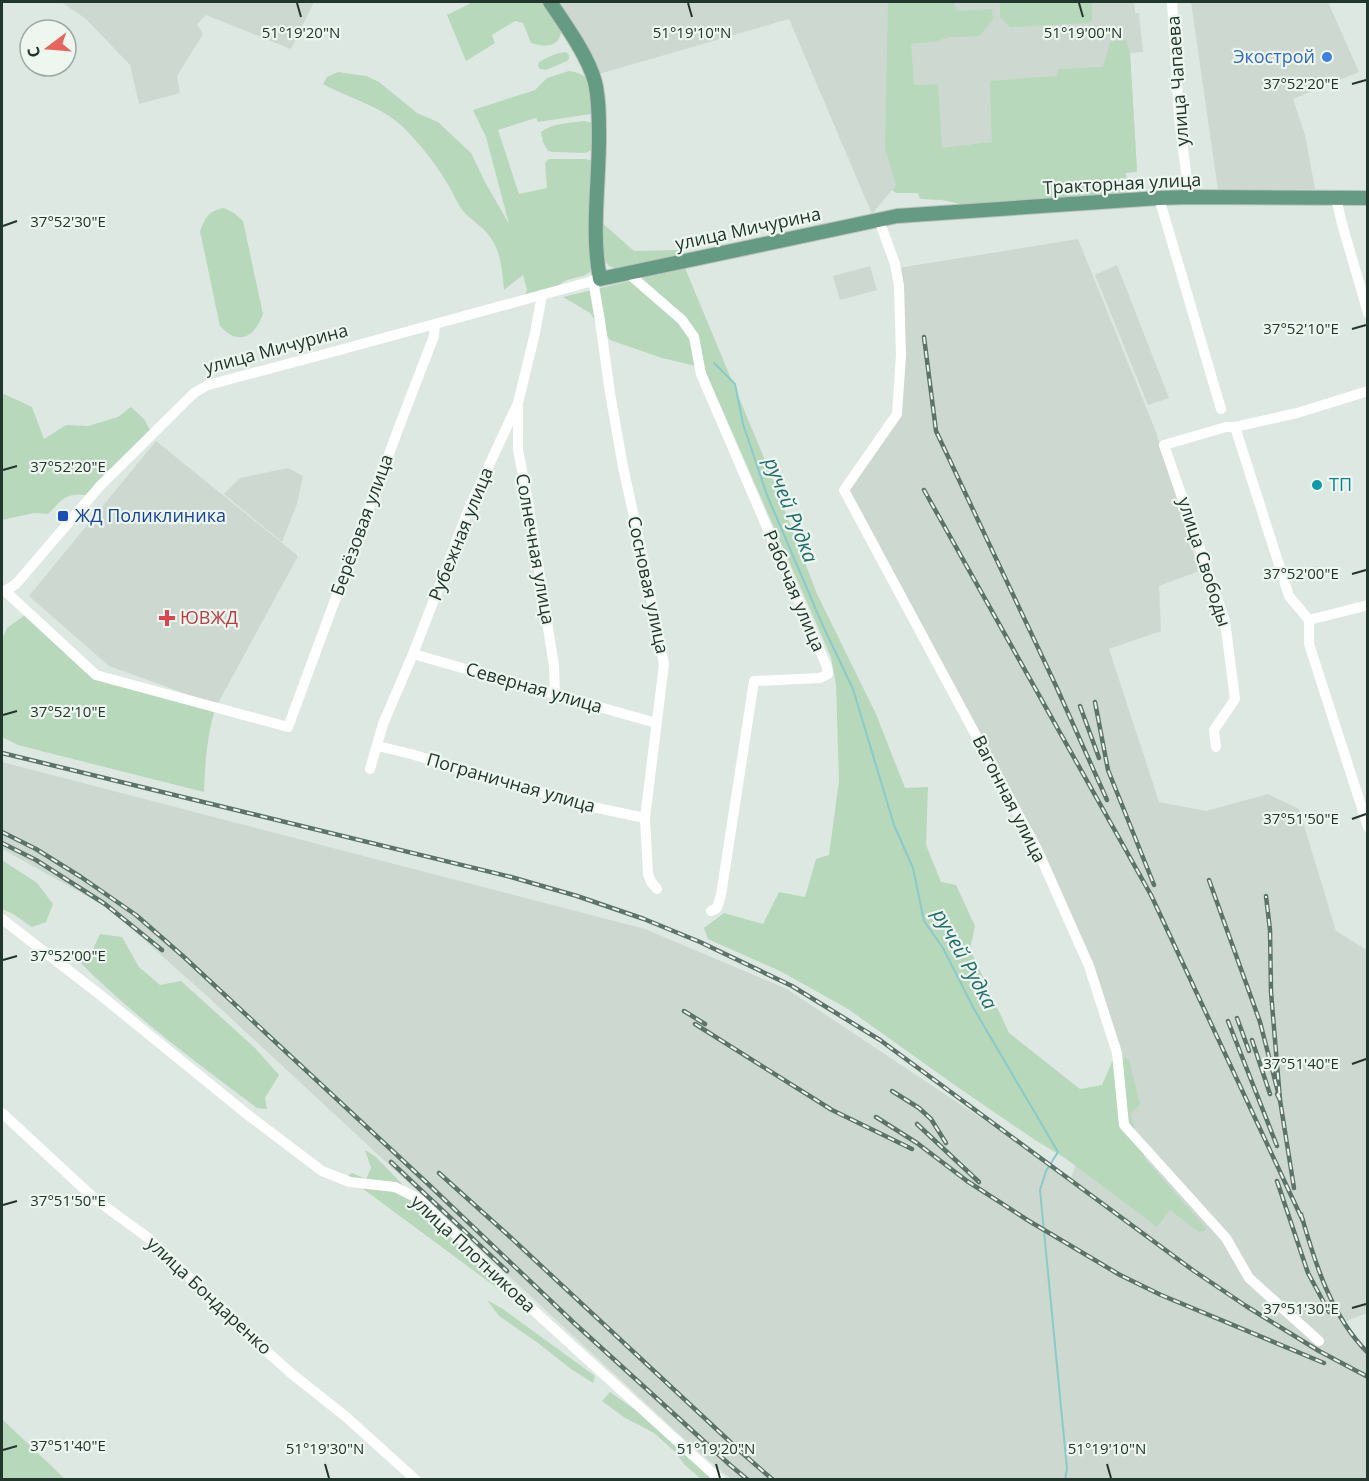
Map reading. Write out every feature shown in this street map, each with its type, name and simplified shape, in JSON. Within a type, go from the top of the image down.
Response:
[{"type":"main road","points":[[550,2],[586,60],[594,79],[599,101],[597,280]]},
{"type":"main road","name":"Тракторная улица","points":[[879,219],[1189,196],[1368,198]]},
{"type":"main road","name":"улица Мичурина","points":[[597,280],[879,219]]},
{"type":"street","name":"улица Чапаева","points":[[1172,2],[1179,117],[1189,196]]},
{"type":"street","points":[[1159,198],[1221,409]]},
{"type":"street","points":[[1336,198],[1368,313]]},
{"type":"street","name":"Вагонная улица","points":[[879,219],[895,264],[899,286],[901,355],[897,414],[844,490],[1037,849],[1057,893],[1089,966],[1116,1053],[1124,1125],[1226,1239],[1249,1278],[1319,1341]]},
{"type":"street","name":"Рабочая улица","points":[[629,274],[682,320],[694,337],[702,374],[828,674],[820,678],[754,681],[721,895],[717,908],[711,911]]},
{"type":"street","name":"улица Мичурина","points":[[288,727],[96,675],[5,591],[16,584],[100,486],[194,393],[208,384],[597,280]]},
{"type":"street","name":"Сосновая улица","points":[[597,280],[610,393],[664,664],[645,818],[648,874],[657,889]]},
{"type":"street","name":"Рубежная улица","points":[[370,770],[383,724],[413,654],[470,506],[518,403],[542,295]]},
{"type":"street","name":"Берёзовая улица","points":[[288,727],[434,336],[435,324]]},
{"type":"street","points":[[1368,391],[1297,413],[1235,427],[1289,596],[1309,620],[1309,644],[1368,826]]},
{"type":"street","name":"Солнечная улица","points":[[518,403],[518,450],[551,643],[555,695]]},
{"type":"street","name":"улица Свободы","points":[[1216,747],[1214,730],[1235,699],[1225,621],[1164,445],[1226,427],[1235,427]]},
{"type":"street","points":[[1309,620],[1368,605]]},
{"type":"street","name":"Северная улица","points":[[413,654],[656,723]]},
{"type":"street","name":"Пограничная улица","points":[[378,746],[583,805],[645,818]]},
{"type":"street","name":"улица Плотникова","points":[[2,919],[322,1171],[350,1182],[395,1187],[419,1199],[532,1309],[720,1479]]},
{"type":"street","name":"улица Бондаренко","points":[[2,1113],[95,1199],[147,1237],[236,1324],[292,1374],[345,1416],[416,1479]]},
{"type":"shaded area","points":[[61,2],[314,2],[291,49],[206,15],[197,24],[203,34],[177,76],[180,93],[139,104],[130,65],[86,19]]},
{"type":"shaded area","points":[[555,2],[1134,2],[1135,13],[1139,13],[1143,52],[1130,53],[1137,169],[896,185],[872,214],[789,19],[599,74]]},
{"type":"shaded area","points":[[1191,2],[1328,2],[1359,72],[1293,99],[1305,135],[1315,189],[1218,190]]},
{"type":"shaded area","points":[[1078,239],[1156,432],[1199,571],[1159,586],[1161,631],[1109,649],[1159,802],[1206,811],[1268,794],[1299,809],[1336,931],[1367,950],[1367,1313],[1344,1322],[1357,1345],[1367,1352],[1367,1479],[731,1479],[694,1448],[206,995],[108,908],[2,849],[2,762],[645,929],[787,989],[1071,1178],[1117,1053],[1089,966],[1037,848],[845,490],[898,415],[902,355],[892,269]]},
{"type":"shaded area","points":[[1117,265],[1169,398],[1148,405],[1095,275]]},
{"type":"shaded area","points":[[870,266],[877,290],[840,300],[833,276]]},
{"type":"shaded area","points":[[156,441],[298,556],[217,705],[109,666],[29,596]]},
{"type":"shaded area","points":[[288,468],[303,476],[297,504],[282,542],[224,494],[240,478]]},
{"type":"green space","points":[[473,2],[545,2],[562,28],[561,34],[559,39],[552,44],[531,43],[523,23],[515,21],[492,35],[495,43],[466,61],[447,15]]},
{"type":"green space","points":[[888,2],[954,2],[957,11],[992,9],[993,20],[979,36],[950,37],[911,44],[914,85],[938,84],[942,148],[992,142],[990,81],[1056,76],[1059,69],[1103,67],[1110,42],[1126,40],[1130,53],[1137,172],[1126,173],[1127,192],[1118,195],[970,206],[942,200],[920,199],[918,193],[896,193],[892,190],[896,185],[885,148]]},
{"type":"green space","points":[[1000,2],[1092,2],[1092,19],[1089,23],[1010,27],[1000,17]]},
{"type":"green space","points":[[566,52],[569,55],[567,61],[546,70],[538,66],[539,62],[545,58]]},
{"type":"green space","points":[[569,71],[583,75],[587,79],[595,108],[591,114],[538,122],[536,118],[498,130],[519,194],[547,188],[545,163],[549,159],[592,161],[590,272],[568,280],[557,288],[524,297],[527,290],[523,275],[504,290],[500,260],[492,239],[463,211],[438,169],[410,134],[386,114],[323,84],[327,77],[338,72],[366,76],[379,82],[417,113],[438,122],[471,153],[509,224],[486,137],[473,110],[535,90],[547,78]]},
{"type":"green space","points":[[584,121],[594,123],[594,148],[586,153],[548,151],[541,132],[556,125]]},
{"type":"green space","points":[[224,208],[243,221],[263,314],[252,333],[242,337],[231,335],[220,326],[200,231],[208,215]]},
{"type":"green space","points":[[601,222],[634,251],[678,250],[681,258],[616,269],[609,266],[604,259]]},
{"type":"green space","points":[[685,268],[772,477],[817,594],[876,714],[905,788],[928,787],[926,845],[941,882],[956,885],[975,926],[970,949],[1009,1033],[1080,1089],[1102,1085],[1115,1055],[1129,1059],[1140,1105],[1130,1113],[1145,1159],[1207,1229],[1200,1233],[1170,1210],[1157,1227],[1065,1158],[956,1086],[848,1009],[780,971],[708,939],[704,928],[724,913],[763,924],[779,892],[805,897],[816,859],[829,855],[839,781],[836,685],[831,657],[704,368],[662,358],[610,340],[590,313],[563,297]]},
{"type":"green space","points":[[2,393],[32,407],[44,439],[66,425],[88,426],[118,417],[131,407],[144,419],[150,430],[86,495],[68,496],[48,514],[34,513],[2,520]]},
{"type":"green space","points":[[25,615],[83,670],[215,709],[207,750],[204,792],[18,745],[2,737],[2,639],[7,628]]},
{"type":"green space","points":[[2,860],[37,883],[53,904],[46,922],[32,927],[2,909]]},
{"type":"green space","points":[[100,934],[122,937],[139,967],[160,985],[181,981],[255,1048],[279,1075],[265,1098],[267,1109],[257,1108],[164,1037],[77,959],[93,949]]},
{"type":"green space","points":[[365,1150],[376,1157],[457,1235],[490,1260],[518,1292],[512,1299],[347,1177],[352,1173],[366,1179],[371,1168]]},
{"type":"green space","points":[[487,1300],[503,1309],[595,1376],[593,1383],[499,1316]]},
{"type":"green space","points":[[610,1392],[651,1421],[713,1479],[701,1479],[654,1433],[625,1418],[602,1401]]},
{"type":"green space","points":[[2,1419],[65,1479],[2,1479]]},
{"type":"waterway","name":"ручей Рудка","points":[[714,363],[735,384],[743,424],[767,495],[823,626],[853,689],[894,825],[913,868],[924,921],[943,948],[974,1009],[1058,1152],[1046,1171],[1040,1190],[1067,1469],[1065,1480]]},
{"type":"railway","points":[[924,337],[936,431],[1107,800]]},
{"type":"railway","points":[[924,490],[1151,895],[1303,1221]]},
{"type":"railway","points":[[1095,702],[1108,770],[1154,885]]},
{"type":"railway","points":[[1080,706],[1099,758]]},
{"type":"railway","points":[[2,753],[511,877],[644,919],[700,942],[792,986],[880,1040],[1194,1271],[1319,1351],[1368,1377]]},
{"type":"railway","points":[[2,832],[36,849],[136,915],[426,1182],[574,1323],[748,1480]]},
{"type":"railway","points":[[2,843],[36,860],[105,904],[162,950]]},
{"type":"railway","points":[[1209,880],[1260,1022],[1280,1100],[1266,896]]},
{"type":"railway","points":[[684,1011],[705,1024]]},
{"type":"railway","points":[[1237,1018],[1249,1051]]},
{"type":"railway","points":[[1228,1021],[1277,1146]]},
{"type":"railway","points":[[695,1024],[832,1110],[912,1149]]},
{"type":"railway","points":[[1252,1040],[1270,1094]]},
{"type":"railway","points":[[892,1091],[919,1108],[931,1119],[946,1143]]},
{"type":"railway","points":[[1277,1094],[1280,1100],[1294,1188]]},
{"type":"railway","points":[[876,1117],[917,1143],[967,1181],[1120,1275],[1161,1295],[1324,1363]]},
{"type":"railway","points":[[917,1124],[979,1182]]},
{"type":"railway","points":[[391,1162],[507,1271]]},
{"type":"railway","points":[[439,1173],[773,1480]]},
{"type":"railway","points":[[1277,1181],[1308,1273],[1329,1312]]},
{"type":"railway","points":[[1301,1214],[1312,1251],[1334,1306],[1344,1323],[1368,1353]]},
{"type":"place","name":"Экострой","points":[[1327,57]]},
{"type":"place","name":"ТП","points":[[1317,485]]},
{"type":"place","name":"ЖД Поликлиника","points":[[63,516]]},
{"type":"place","name":"ЮВЖД","points":[[167,618]]}]
